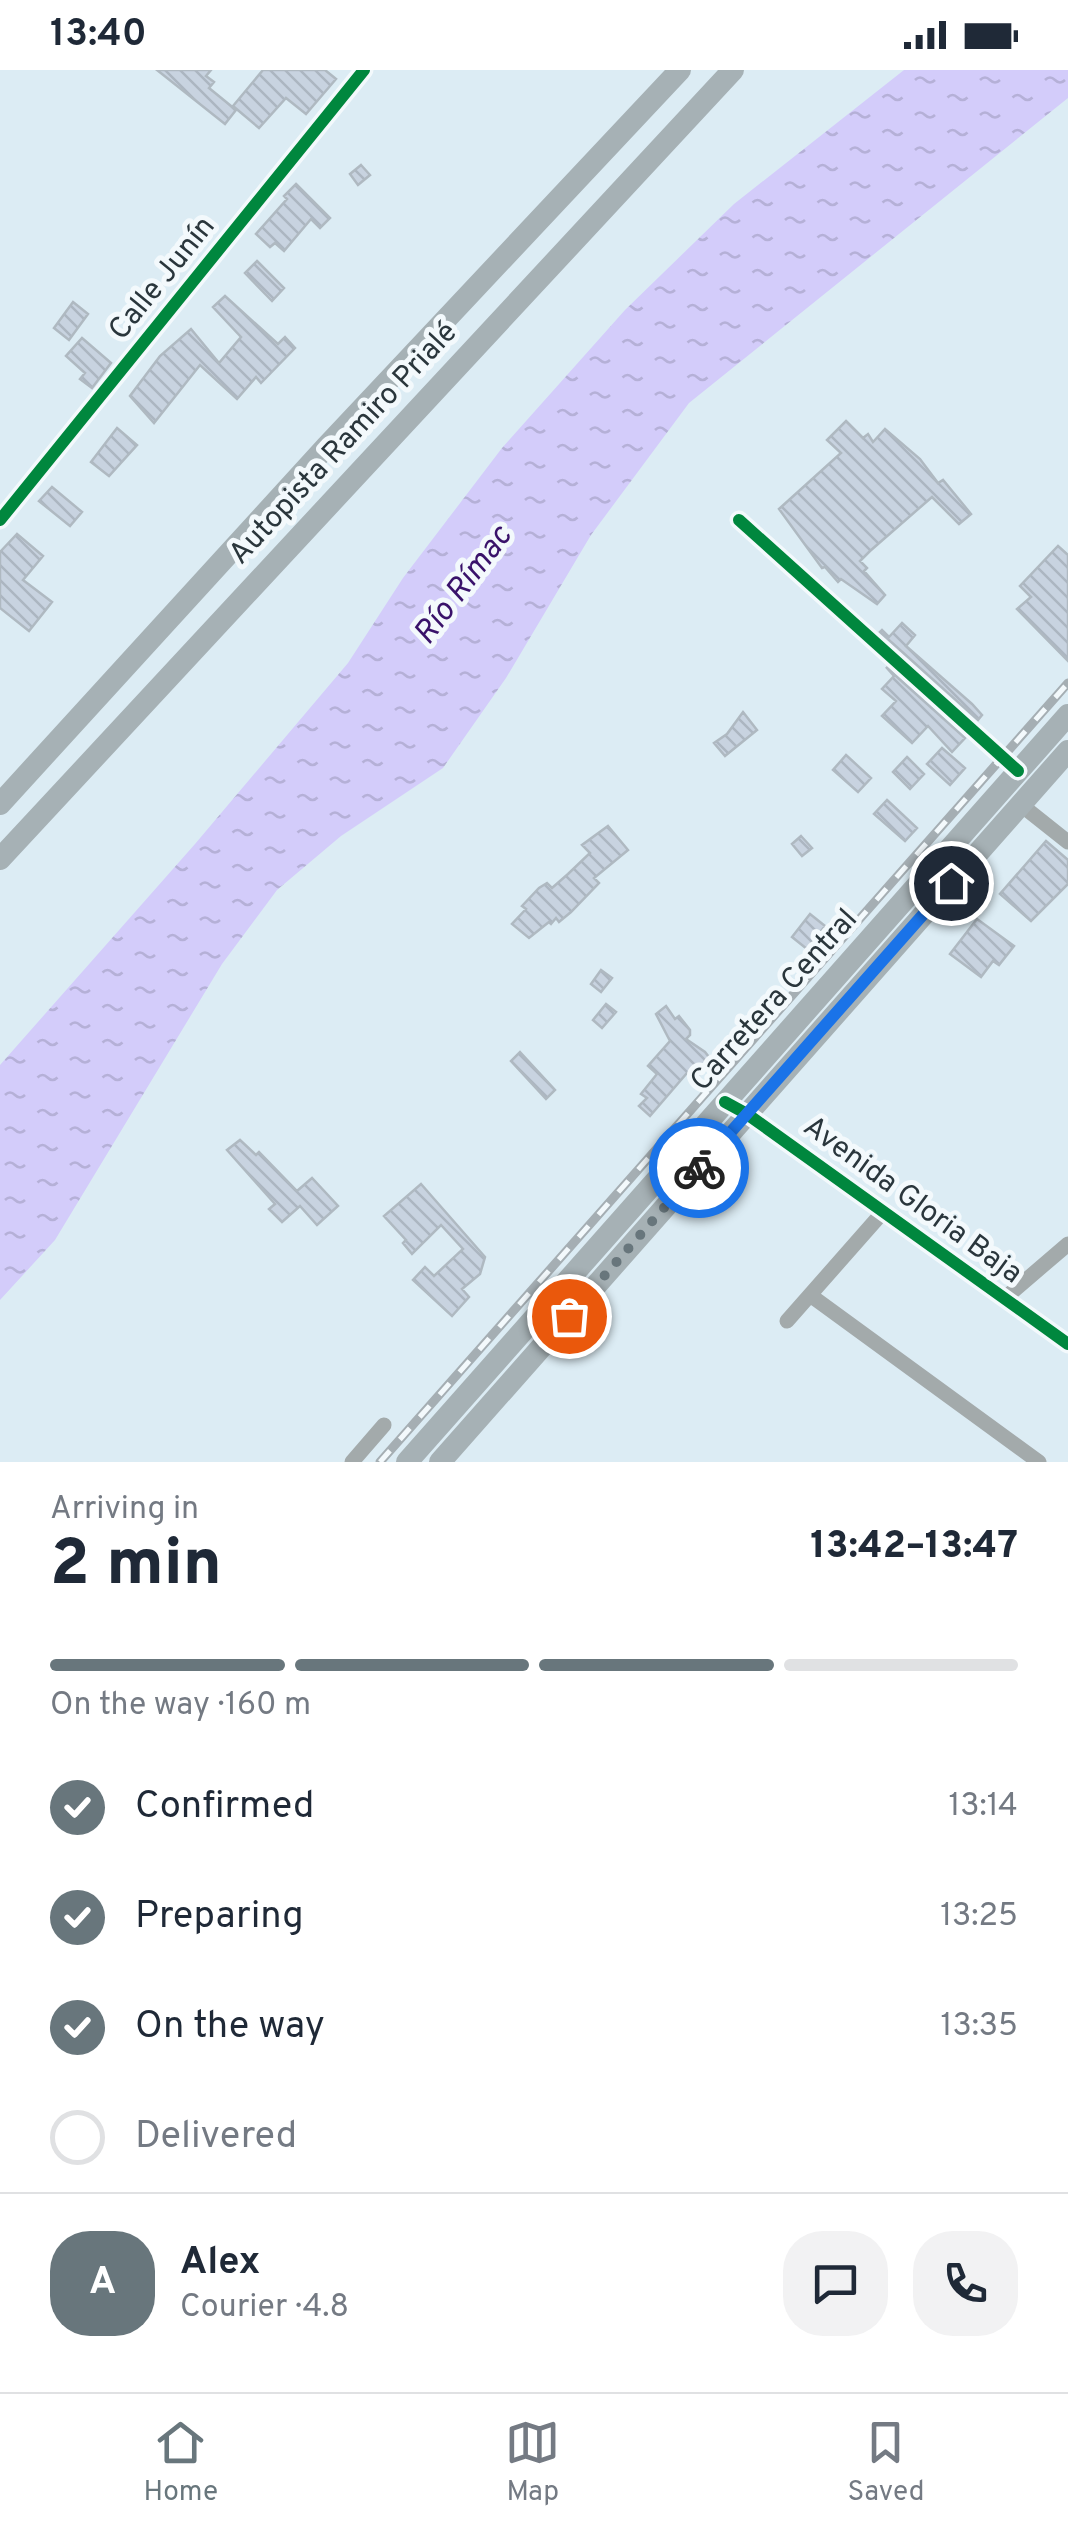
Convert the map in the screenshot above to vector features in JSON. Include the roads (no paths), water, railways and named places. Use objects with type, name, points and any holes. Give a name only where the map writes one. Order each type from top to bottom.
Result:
[{"type":"highway","name":"Autopista Ramiro Prialé","points":[[0,804],[326,446],[680,70]]},
{"type":"highway","name":"Autopista Ramiro Prialé","points":[[0,859],[732,70]]},
{"type":"highway","name":"Carretera Central","points":[[407,1462],[1068,715]]},
{"type":"highway","name":"Carretera Central","points":[[440,1462],[1068,751]]},
{"type":"street","name":"Calle Junín","points":[[0,520],[364,70]]},
{"type":"street","points":[[739,520],[1018,771]]},
{"type":"street","points":[[1020,804],[1068,842]]},
{"type":"street","name":"Avenida Gloria Baja","points":[[725,1102],[1068,1344]]},
{"type":"street","points":[[787,1321],[884,1212]]},
{"type":"street","points":[[1004,1298],[1068,1244]]},
{"type":"street","points":[[810,1295],[1039,1462]]},
{"type":"street","points":[[352,1462],[384,1425]]},
{"type":"water","name":"Río Rímac","points":[[904,70],[1068,70],[1068,98],[689,403],[591,535],[506,678],[443,768],[341,836],[277,890],[222,964],[55,1240],[0,1300],[0,1065],[348,663],[403,578],[502,448],[625,310],[734,204]]},
{"type":"railway","points":[[380,1462],[1068,683]]}]
